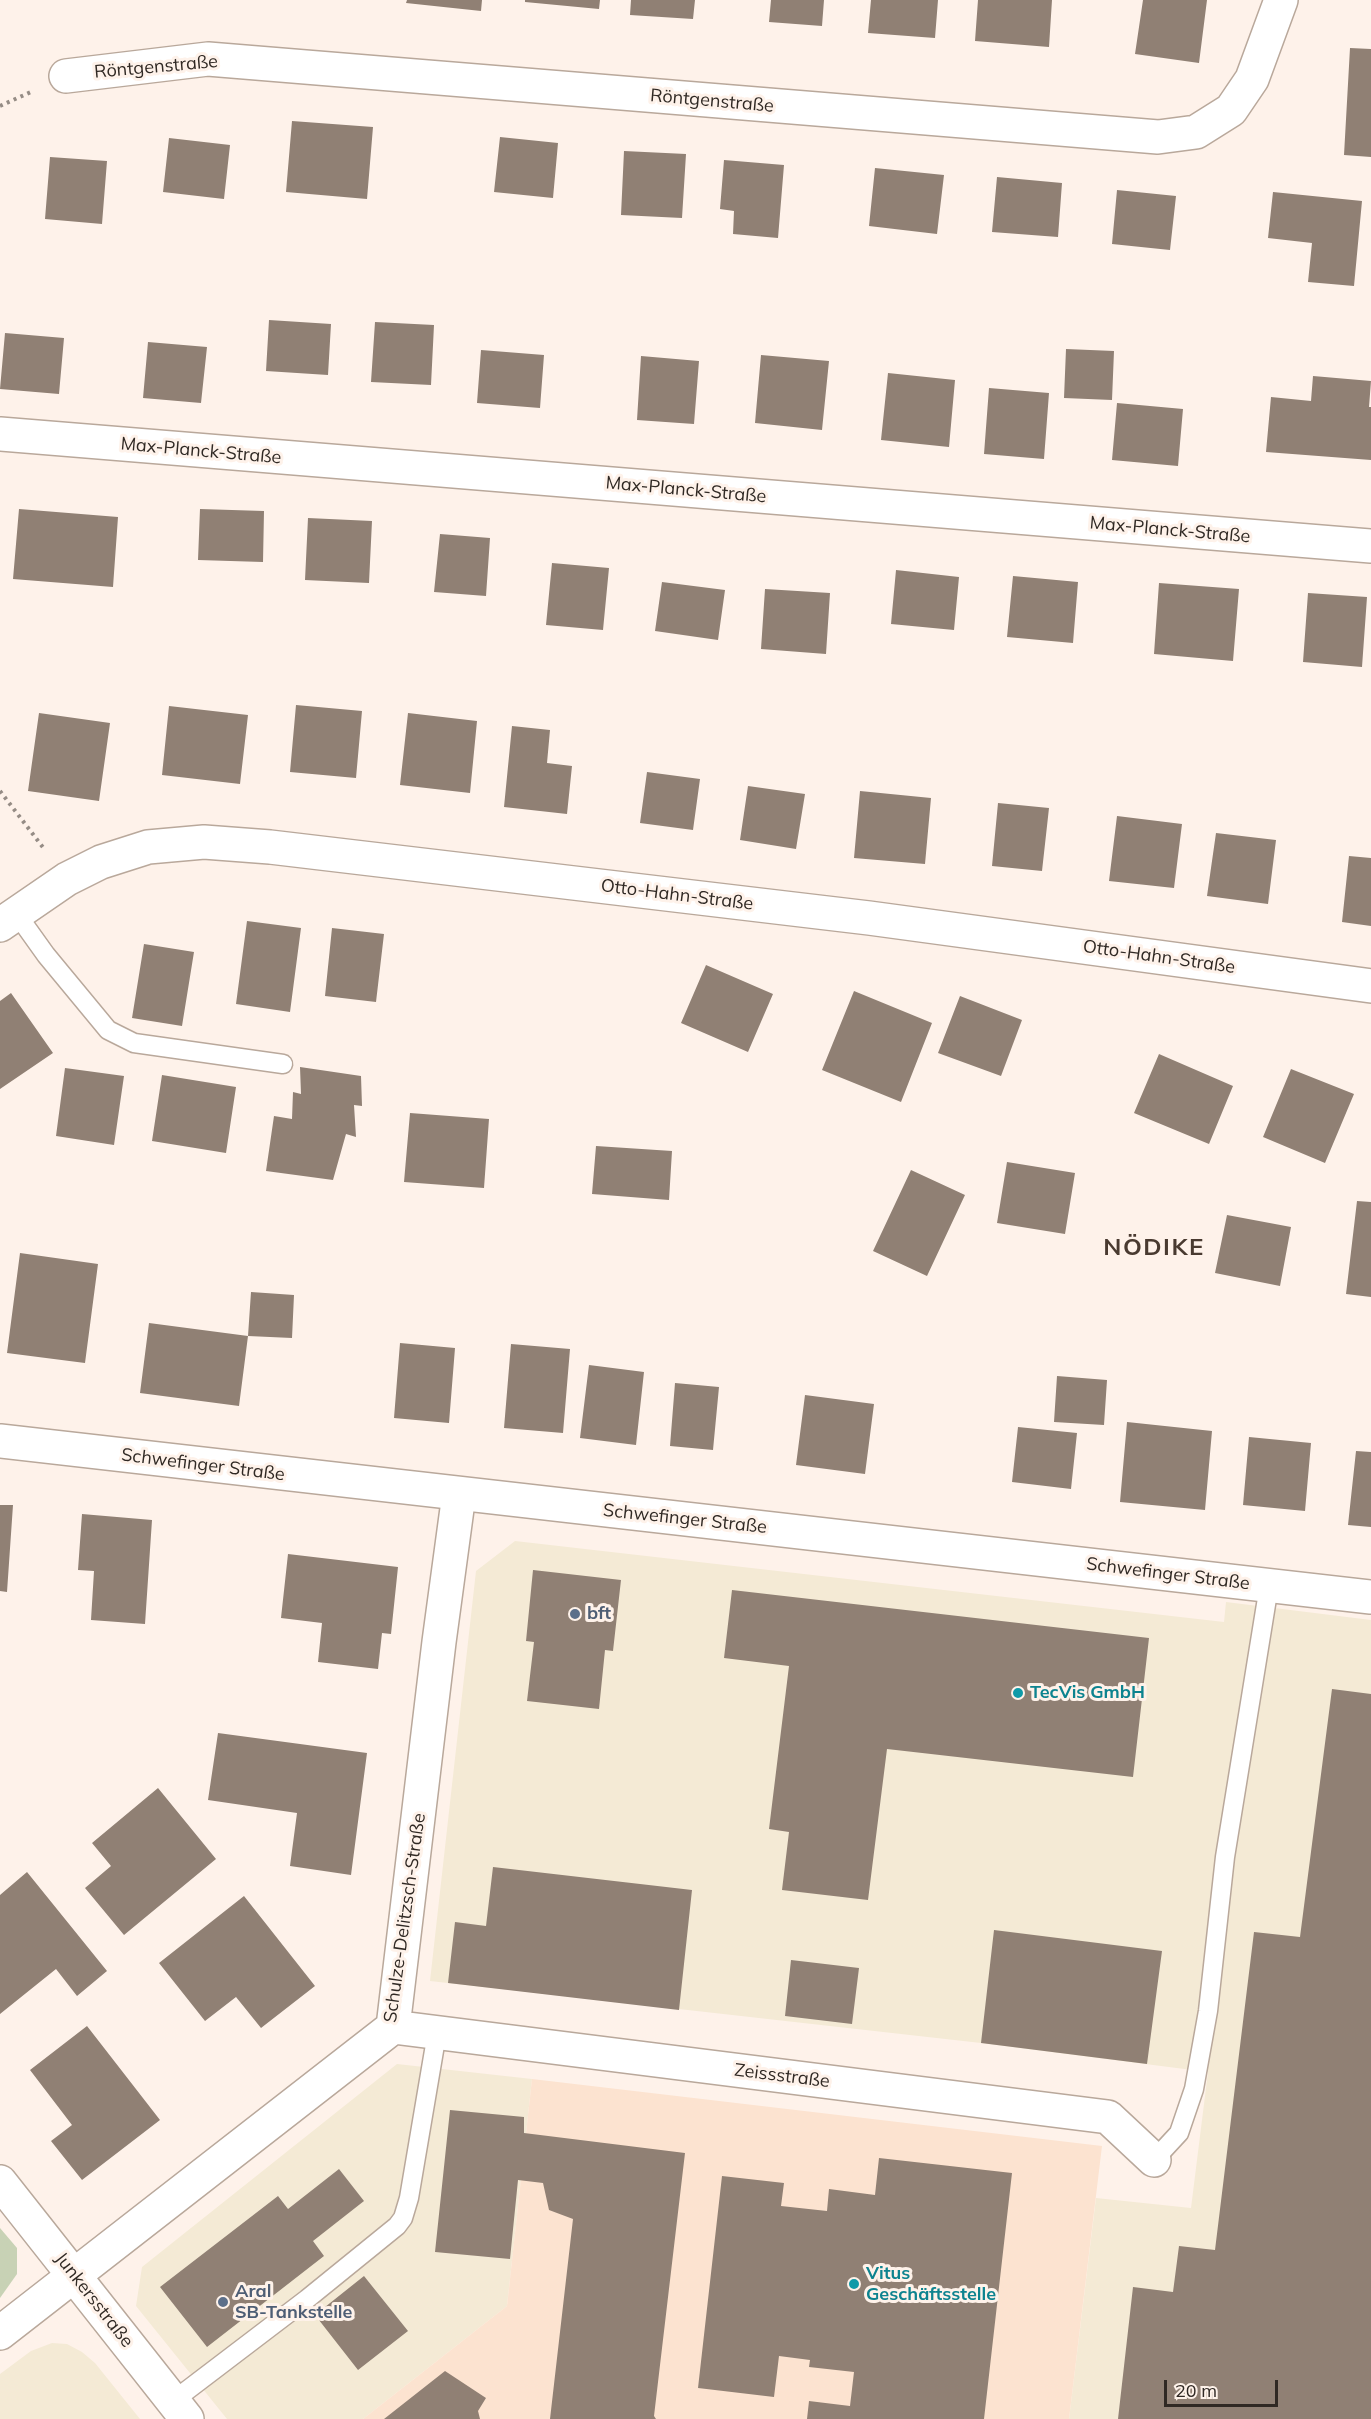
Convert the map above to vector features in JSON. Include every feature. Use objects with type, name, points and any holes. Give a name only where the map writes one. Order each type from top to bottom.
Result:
[{"type":"street","name":"Röntgenstraße","points":[[66,76],[208,59],[1158,137],[1196,132],[1231,110],[1252,79],[1281,0]]},
{"type":"street","name":"Max-Planck-Straße","points":[[0,434],[1371,546]]},
{"type":"street","name":"Otto-Hahn-Straße","points":[[8,919],[67,879],[101,862],[148,847],[204,842],[270,847],[858,917],[1371,986]]},
{"type":"street","name":"Schwefinger Straße","points":[[0,1441],[1371,1598]]},
{"type":"street","name":"Schulze-Delitzsch-Straße","points":[[0,2333],[393,2027],[459,1494]]},
{"type":"street","name":"Zeissstraße","points":[[393,2027],[1108,2117],[1154,2160]]},
{"type":"street","name":"Junkersstraße","points":[[0,2182],[180,2410]]},
{"type":"lane","points":[[8,919],[46,955],[108,1030],[134,1043],[283,1064]]},
{"type":"lane","points":[[1154,2160],[1179,2133],[1194,2089],[1208,2012],[1226,1857],[1269,1586]]},
{"type":"lane","points":[[180,2410],[307,2299],[397,2226],[403,2218],[409,2198],[437,2033]]},
{"type":"path","points":[[0,791],[67,879]]},
{"type":"shaded area","points":[[515,1541],[1224,1622],[1226,1602],[1371,1620],[1371,2419],[1069,2419],[1096,2198],[1191,2208],[1208,2072],[981,2043],[430,1981],[476,1571]]},
{"type":"shaded area","points":[[397,2064],[532,2079],[507,2306],[363,2419],[227,2419],[136,2306],[142,2267]]},
{"type":"shaded area","points":[[532,2079],[1102,2146],[1069,2419],[363,2419],[507,2306]]},
{"type":"shaded area","points":[[52,2343],[67,2344],[82,2352],[95,2363],[140,2419],[0,2419],[0,2374],[31,2351]]},
{"type":"green space","points":[[0,2228],[17,2248],[17,2274],[0,2298]]},
{"type":"building","points":[[407,0],[482,0],[481,11],[406,3]]},
{"type":"building","points":[[525,0],[600,0],[599,9],[525,2]]},
{"type":"building","points":[[631,0],[695,0],[693,19],[630,15]]},
{"type":"building","points":[[771,0],[824,0],[822,26],[769,22]]},
{"type":"building","points":[[871,0],[938,0],[935,38],[868,33]]},
{"type":"building","points":[[978,0],[1052,0],[1049,47],[975,41]]},
{"type":"building","points":[[1143,0],[1207,0],[1199,63],[1135,54]]},
{"type":"building","points":[[1350,48],[1371,49],[1371,157],[1344,155]]},
{"type":"building","points":[[292,121],[373,127],[367,199],[286,192]]},
{"type":"building","points":[[500,137],[558,143],[553,198],[494,192]]},
{"type":"building","points":[[169,138],[230,145],[224,199],[163,192]]},
{"type":"building","points":[[624,151],[686,154],[682,218],[621,215]]},
{"type":"building","points":[[50,157],[107,161],[102,224],[45,219]]},
{"type":"building","points":[[724,160],[784,165],[778,238],[733,234],[734,211],[720,209]]},
{"type":"building","points":[[875,168],[944,175],[937,234],[869,226]]},
{"type":"building","points":[[997,177],[1062,183],[1058,237],[992,232]]},
{"type":"building","points":[[1117,190],[1176,196],[1170,250],[1112,244]]},
{"type":"building","points":[[1273,192],[1362,201],[1354,286],[1308,282],[1312,243],[1268,238]]},
{"type":"building","points":[[269,320],[331,324],[328,375],[266,371]]},
{"type":"building","points":[[375,322],[434,325],[431,385],[371,382]]},
{"type":"building","points":[[5,333],[64,338],[59,394],[0,389]]},
{"type":"building","points":[[148,342],[207,347],[201,403],[143,398]]},
{"type":"building","points":[[1066,349],[1114,351],[1112,400],[1064,398]]},
{"type":"building","points":[[481,350],[544,355],[540,408],[477,403]]},
{"type":"building","points":[[761,355],[829,361],[822,430],[755,423]]},
{"type":"building","points":[[641,356],[699,361],[694,424],[637,420]]},
{"type":"building","points":[[888,373],[955,380],[949,447],[881,440]]},
{"type":"building","points":[[1313,376],[1371,381],[1369,407],[1371,407],[1371,460],[1266,452],[1271,397],[1311,401]]},
{"type":"building","points":[[989,388],[1049,393],[1044,459],[984,454]]},
{"type":"building","points":[[1117,403],[1183,409],[1178,466],[1112,460]]},
{"type":"building","points":[[19,509],[118,517],[113,587],[13,579]]},
{"type":"building","points":[[200,509],[264,511],[263,562],[198,560]]},
{"type":"building","points":[[308,518],[372,521],[369,583],[305,580]]},
{"type":"building","points":[[440,534],[490,538],[486,596],[434,592]]},
{"type":"building","points":[[552,563],[609,568],[603,630],[546,625]]},
{"type":"building","points":[[896,570],[959,577],[954,630],[891,624]]},
{"type":"building","points":[[1013,576],[1078,582],[1073,643],[1007,637]]},
{"type":"building","points":[[662,582],[725,590],[718,640],[655,631]]},
{"type":"building","points":[[1159,583],[1239,589],[1233,661],[1154,654]]},
{"type":"building","points":[[765,589],[830,593],[826,654],[761,649]]},
{"type":"building","points":[[1308,593],[1367,597],[1362,667],[1303,662]]},
{"type":"building","points":[[296,705],[362,711],[356,778],[290,772]]},
{"type":"building","points":[[169,706],[248,715],[240,784],[162,775]]},
{"type":"building","points":[[39,713],[110,723],[99,801],[28,791]]},
{"type":"building","points":[[408,713],[477,721],[470,793],[400,785]]},
{"type":"building","points":[[512,726],[550,730],[547,763],[572,766],[567,814],[504,807]]},
{"type":"building","points":[[647,772],[700,779],[693,830],[640,823]]},
{"type":"building","points":[[748,786],[805,794],[796,849],[740,840]]},
{"type":"building","points":[[860,791],[931,798],[925,864],[854,858]]},
{"type":"building","points":[[998,803],[1049,808],[1042,871],[992,866]]},
{"type":"building","points":[[1117,816],[1182,824],[1174,888],[1109,881]]},
{"type":"building","points":[[1216,833],[1276,840],[1268,904],[1207,896]]},
{"type":"building","points":[[1349,856],[1371,858],[1371,926],[1342,922]]},
{"type":"building","points":[[247,921],[301,928],[290,1012],[236,1004]]},
{"type":"building","points":[[332,928],[384,934],[376,1002],[325,996]]},
{"type":"building","points":[[144,944],[194,952],[182,1026],[132,1018]]},
{"type":"building","points":[[706,965],[773,994],[748,1052],[681,1023]]},
{"type":"building","points":[[854,991],[932,1023],[901,1102],[822,1070]]},
{"type":"building","points":[[11,993],[53,1053],[0,1089],[0,1001]]},
{"type":"building","points":[[960,996],[1022,1020],[1001,1076],[938,1053]]},
{"type":"building","points":[[1159,1054],[1233,1086],[1209,1144],[1134,1113]]},
{"type":"building","points":[[300,1067],[361,1076],[362,1106],[354,1105],[356,1137],[346,1134],[333,1180],[266,1171],[274,1116],[292,1119],[293,1092],[301,1094]]},
{"type":"building","points":[[65,1068],[124,1076],[114,1145],[56,1136]]},
{"type":"building","points":[[1291,1069],[1354,1094],[1325,1163],[1263,1137]]},
{"type":"building","points":[[162,1075],[236,1087],[226,1153],[152,1141]]},
{"type":"building","points":[[410,1113],[489,1119],[484,1188],[404,1182]]},
{"type":"building","points":[[596,1146],[672,1151],[669,1200],[592,1194]]},
{"type":"building","points":[[1007,1162],[1075,1173],[1065,1234],[997,1223]]},
{"type":"building","points":[[911,1170],[965,1195],[927,1276],[873,1251]]},
{"type":"building","points":[[1357,1201],[1371,1202],[1371,1297],[1346,1294]]},
{"type":"building","points":[[1227,1215],[1291,1227],[1280,1286],[1215,1273]]},
{"type":"building","points":[[20,1253],[98,1264],[85,1363],[7,1353]]},
{"type":"building","points":[[251,1292],[294,1295],[292,1338],[248,1336]]},
{"type":"building","points":[[149,1323],[248,1336],[239,1406],[140,1393]]},
{"type":"building","points":[[400,1343],[455,1348],[449,1423],[394,1418]]},
{"type":"building","points":[[511,1344],[570,1349],[563,1433],[504,1428]]},
{"type":"building","points":[[589,1365],[644,1372],[636,1445],[580,1438]]},
{"type":"building","points":[[1057,1376],[1107,1380],[1104,1425],[1054,1422]]},
{"type":"building","points":[[675,1383],[719,1387],[713,1450],[670,1446]]},
{"type":"building","points":[[805,1395],[874,1404],[865,1474],[796,1465]]},
{"type":"building","points":[[1127,1422],[1212,1431],[1205,1510],[1120,1502]]},
{"type":"building","points":[[1018,1427],[1077,1433],[1071,1489],[1012,1482]]},
{"type":"building","points":[[1249,1437],[1311,1443],[1305,1511],[1243,1505]]},
{"type":"building","points":[[1356,1451],[1371,1452],[1371,1527],[1348,1525]]},
{"type":"building","points":[[0,1505],[13,1505],[7,1592],[0,1591]]},
{"type":"building","points":[[82,1514],[152,1520],[145,1624],[91,1620],[94,1571],[78,1570]]},
{"type":"building","points":[[288,1554],[398,1567],[391,1634],[382,1633],[378,1669],[318,1662],[322,1623],[281,1618]]},
{"type":"building","points":[[533,1570],[621,1580],[613,1651],[605,1650],[599,1709],[527,1701],[534,1642],[526,1641]]},
{"type":"building","points":[[732,1590],[1149,1638],[1133,1777],[887,1749],[868,1900],[782,1890],[789,1832],[769,1829],[789,1666],[724,1658]]},
{"type":"building","points":[[1332,1689],[1371,1694],[1371,2419],[1118,2419],[1133,2287],[1173,2292],[1179,2246],[1215,2250],[1254,1932],[1300,1937]]},
{"type":"building","points":[[218,1733],[367,1753],[351,1875],[290,1866],[297,1813],[208,1800]]},
{"type":"building","points":[[158,1788],[216,1859],[124,1935],[85,1888],[111,1866],[92,1843]]},
{"type":"building","points":[[493,1867],[692,1890],[679,2010],[448,1983],[455,1922],[486,1926]]},
{"type":"building","points":[[27,1872],[107,1971],[77,1996],[56,1969],[0,2014],[0,1895]]},
{"type":"building","points":[[244,1896],[315,1986],[261,2028],[236,1997],[205,2021],[159,1963]]},
{"type":"building","points":[[994,1930],[1162,1951],[1147,2064],[981,2043]]},
{"type":"building","points":[[791,1960],[859,1968],[852,2024],[785,2016]]},
{"type":"building","points":[[87,2026],[160,2120],[82,2180],[51,2141],[72,2125],[30,2070]]},
{"type":"building","points":[[450,2110],[524,2117],[524,2133],[685,2153],[654,2416],[656,2419],[550,2419],[573,2219],[549,2210],[543,2183],[518,2180],[510,2259],[435,2252]]},
{"type":"building","name":"Vitus Geschäftsstelle","points":[[879,2158],[1012,2173],[984,2419],[807,2419],[809,2401],[850,2406],[854,2372],[809,2367],[810,2360],[779,2356],[774,2397],[698,2388],[722,2176],[784,2183],[781,2206],[827,2211],[829,2189],[875,2195]]},
{"type":"building","points":[[339,2169],[364,2201],[313,2241],[324,2256],[207,2347],[160,2287],[278,2196],[288,2209]]},
{"type":"building","points":[[364,2276],[408,2331],[358,2370],[315,2315]]},
{"type":"building","points":[[445,2371],[486,2398],[478,2411],[480,2419],[384,2419]]},
{"type":"place","name":"bft","points":[[575,1614]]},
{"type":"place","name":"TecVis GmbH","points":[[1018,1693]]},
{"type":"place","name":"Vitus Geschäftsstelle","points":[[854,2284]]},
{"type":"place","name":"Aral SB-Tankstelle","points":[[223,2302]]},
{"type":"district","name":"NÖDIKE","points":[[1154,1248]]}]
